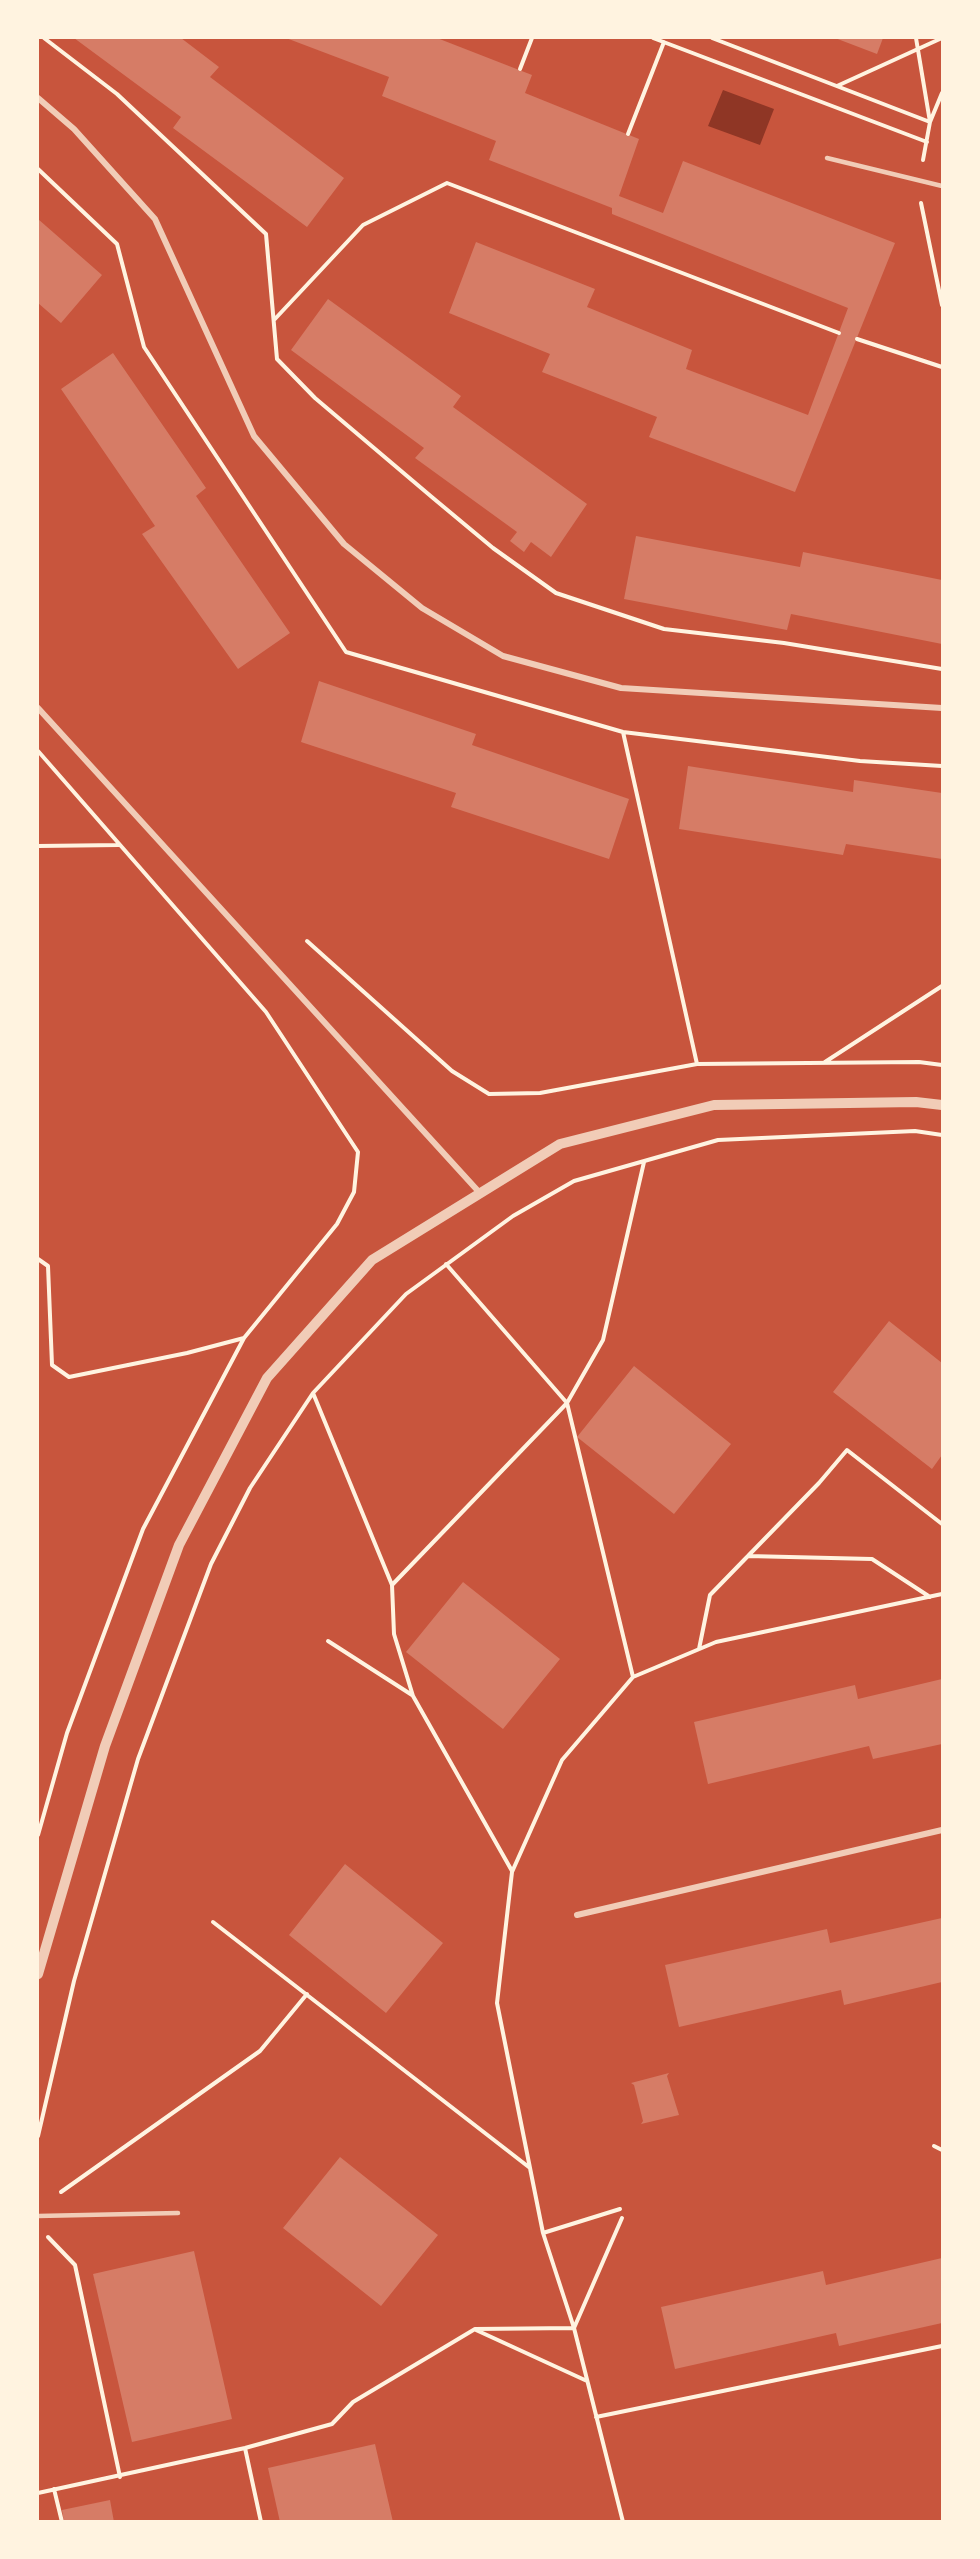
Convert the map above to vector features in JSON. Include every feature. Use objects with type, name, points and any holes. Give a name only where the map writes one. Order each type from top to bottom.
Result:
[{"type":"street","points":[[38,98],[74,129],[155,219],[254,436],[344,544],[422,608],[502,656],[621,688],[942,708]]},
{"type":"street","points":[[38,708],[479,1192]]},
{"type":"street","points":[[38,1974],[105,1746],[179,1545],[267,1378],[372,1260],[560,1144],[714,1105],[916,1102],[942,1105]]},
{"type":"street","points":[[577,1915],[942,1830]]},
{"type":"lane","points":[[827,158],[942,186]]},
{"type":"lane","points":[[38,2216],[178,2213]]},
{"type":"path","points":[[44,38],[117,94],[266,234],[277,359],[315,398],[493,548],[556,593],[664,628],[784,643],[942,669]]},
{"type":"path","points":[[520,69],[532,38]]},
{"type":"path","points":[[652,38],[927,142]]},
{"type":"path","points":[[712,38],[930,122],[916,38]]},
{"type":"path","points":[[837,86],[942,38]]},
{"type":"path","points":[[628,134],[664,42]]},
{"type":"path","points":[[38,170],[117,244],[144,347],[346,652],[623,732],[860,761],[942,766]]},
{"type":"path","points":[[274,320],[363,225],[447,183],[839,333]]},
{"type":"path","points":[[857,339],[942,367]]},
{"type":"path","points":[[623,732],[698,1064]]},
{"type":"path","points":[[38,751],[266,1012],[358,1152]]},
{"type":"path","points":[[38,846],[120,845]]},
{"type":"path","points":[[307,941],[452,1071],[489,1094],[540,1093],[698,1064],[942,1065]]},
{"type":"path","points":[[825,1063],[942,986]]},
{"type":"path","points":[[38,2136],[74,1981],[138,1759],[211,1564],[250,1488],[313,1393],[406,1294],[513,1216],[574,1181],[718,1140],[915,1131],[942,1135]]},
{"type":"path","points":[[392,1585],[567,1403],[603,1340],[645,1161]]},
{"type":"path","points":[[38,1259],[48,1266],[52,1365],[69,1377],[187,1353],[244,1338]]},
{"type":"path","points":[[446,1264],[567,1403],[633,1677]]},
{"type":"path","points":[[313,1393],[392,1585],[394,1634],[413,1696],[512,1872]]},
{"type":"path","points":[[699,1649],[710,1594],[819,1483],[847,1450],[942,1524]]},
{"type":"path","points":[[747,1556],[872,1559],[930,1597]]},
{"type":"path","points":[[622,2522],[574,2328],[543,2233],[496,2003],[512,1872],[562,1760],[633,1677],[716,1642],[942,1594]]},
{"type":"path","points":[[328,1641],[413,1696]]},
{"type":"path","points":[[213,1922],[530,2168]]},
{"type":"path","points":[[57,2195],[260,2052],[307,1994]]},
{"type":"path","points":[[934,2146],[942,2150]]},
{"type":"path","points":[[543,2233],[620,2210]]},
{"type":"path","points":[[574,2328],[622,2218]]},
{"type":"path","points":[[45,2234],[75,2265],[120,2476]]},
{"type":"path","points":[[38,2493],[244,2448],[332,2424],[353,2402],[475,2330],[574,2328]]},
{"type":"path","points":[[475,2330],[587,2381]]},
{"type":"path","points":[[596,2417],[942,2346]]},
{"type":"path","points":[[244,2448],[261,2522]]},
{"type":"path","points":[[54,2489],[62,2522]]},
{"type":"shaded area","points":[[723,90],[774,109],[760,145],[708,126]]},
{"type":"building","points":[[74,38],[181,38],[219,67],[210,77],[344,178],[307,227],[173,128],[181,117]]},
{"type":"building","points":[[286,38],[437,38],[532,75],[525,93],[639,139],[619,196],[663,213],[683,161],[895,243],[795,492],[649,437],[657,417],[542,372],[550,354],[449,313],[476,242],[595,289],[587,307],[692,350],[686,369],[808,415],[848,308],[612,214],[612,208],[489,160],[496,141],[382,96],[389,77]]},
{"type":"building","points":[[835,38],[883,38],[877,54]]},
{"type":"building","points":[[38,219],[102,275],[61,323],[38,303]]},
{"type":"building","points":[[328,299],[461,396],[453,407],[587,504],[551,557],[531,542],[524,552],[510,541],[517,532],[415,458],[424,448],[291,350]]},
{"type":"building","points":[[113,353],[206,488],[196,496],[290,633],[238,669],[142,534],[155,526],[61,389]]},
{"type":"building","points":[[636,536],[800,567],[803,552],[942,580],[942,644],[791,614],[787,630],[624,599]]},
{"type":"building","points":[[319,681],[476,734],[472,745],[629,799],[609,859],[451,807],[456,793],[301,742]]},
{"type":"building","points":[[688,766],[853,792],[854,780],[942,793],[942,859],[846,844],[843,855],[679,829]]},
{"type":"building","points":[[889,1321],[942,1363],[942,1455],[932,1469],[833,1392]]},
{"type":"building","points":[[634,1366],[731,1444],[674,1514],[577,1437]]},
{"type":"building","points":[[463,1582],[560,1659],[503,1729],[406,1652]]},
{"type":"building","points":[[942,1679],[942,1744],[873,1759],[869,1746],[708,1784],[694,1722],[855,1685],[858,1699]]},
{"type":"building","points":[[345,1864],[443,1943],[386,2013],[289,1935]]},
{"type":"building","points":[[942,1918],[942,1982],[844,2005],[841,1990],[679,2027],[665,1965],[827,1929],[830,1943]]},
{"type":"building","points":[[669,2073],[667,2076],[679,2115],[641,2124],[643,2121],[634,2085],[631,2083]]},
{"type":"building","points":[[340,2157],[438,2235],[381,2306],[283,2228]]},
{"type":"building","points":[[194,2251],[232,2419],[132,2442],[93,2274]]},
{"type":"building","points":[[942,2258],[942,2323],[839,2346],[836,2333],[675,2369],[661,2307],[823,2271],[826,2285]]},
{"type":"building","points":[[375,2444],[393,2522],[280,2522],[268,2468]]},
{"type":"building","points":[[110,2500],[114,2522],[64,2522],[62,2510]]}]
